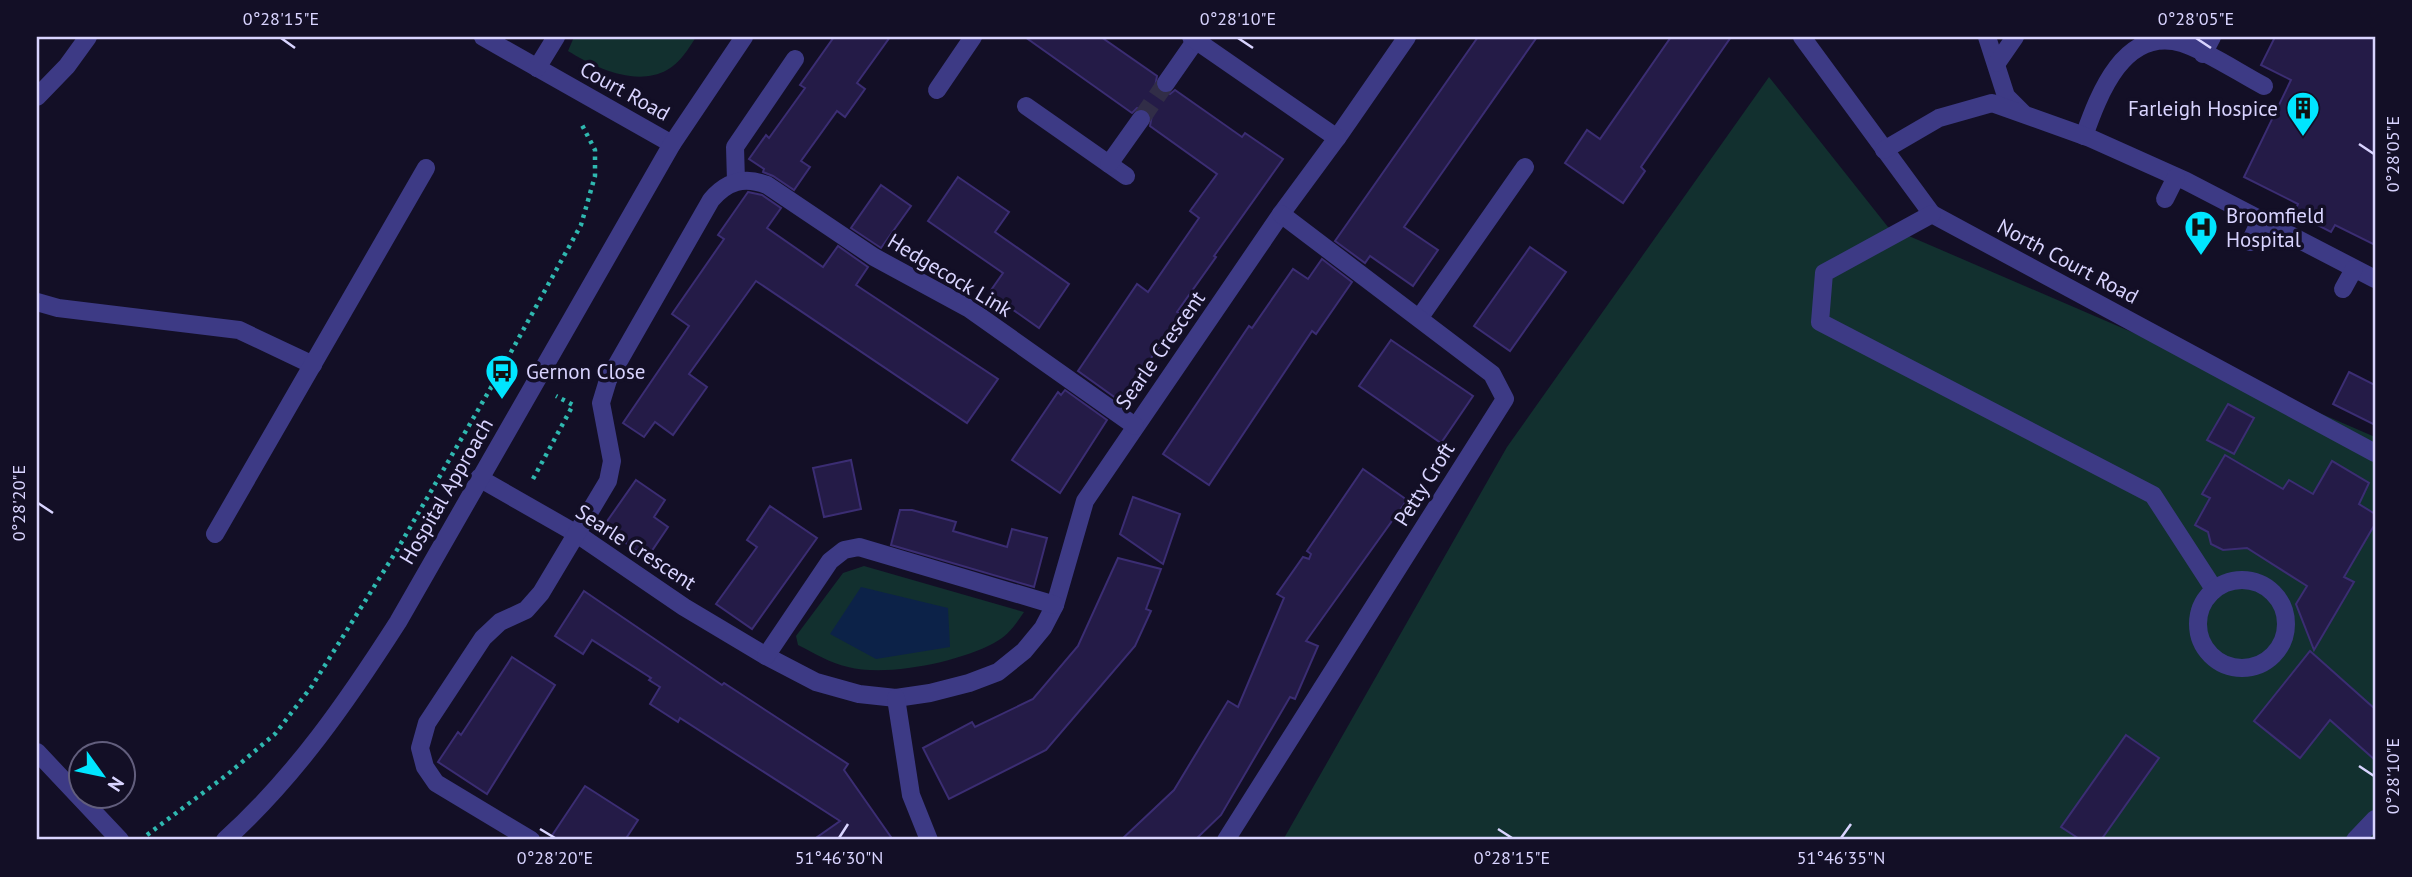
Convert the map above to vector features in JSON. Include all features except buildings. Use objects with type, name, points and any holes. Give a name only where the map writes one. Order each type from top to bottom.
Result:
[{"type":"street","points":[[37,97],[67,66],[88,37]]},
{"type":"street","name":"Court Road","points":[[482,37],[672,144]]},
{"type":"street","points":[[537,68],[556,37]]},
{"type":"street","name":"Hospital Approach","points":[[225,840],[250,818],[303,758],[356,688],[398,622],[672,144],[744,37]]},
{"type":"street","points":[[937,90],[973,37]]},
{"type":"street","name":"Searle Crescent","points":[[480,478],[577,534],[684,607],[816,682],[859,695],[896,698],[970,683],[998,671],[1024,651],[1043,628],[1055,605],[1085,501],[1281,215],[1408,37]]},
{"type":"street","name":"North Court Road","points":[[1802,37],[1932,214],[2375,453]]},
{"type":"street","points":[[1987,37],[2006,96],[2025,115]]},
{"type":"street","points":[[1997,63],[2015,37]]},
{"type":"street","points":[[2203,54],[2212,37]]},
{"type":"street","points":[[1166,83],[1193,38],[1337,138]]},
{"type":"street","points":[[2084,136],[2098,98],[2112,75],[2119,64],[2139,46],[2166,41],[2183,44],[2264,86]]},
{"type":"street","points":[[531,840],[436,783],[425,767],[421,748],[427,723],[483,638],[500,622],[526,610],[541,593],[608,481],[612,461],[601,403],[608,380],[711,200],[721,188],[736,181],[736,147],[795,59]]},
{"type":"street","points":[[1884,150],[1939,118],[1992,103],[2084,136],[2176,177],[2375,279]]},
{"type":"street","points":[[1026,106],[1126,176]]},
{"type":"street","points":[[1110,164],[1141,119]]},
{"type":"street","points":[[1420,317],[1525,167]]},
{"type":"street","points":[[215,534],[426,168]]},
{"type":"street","points":[[2165,199],[2176,177]]},
{"type":"street","name":"Hedgecock Link","points":[[736,181],[753,179],[767,185],[874,257],[968,308],[1135,426]]},
{"type":"street","points":[[1932,214],[1824,273],[1820,322],[2153,495],[2214,589]]},
{"type":"street","name":"Petty Croft","points":[[1226,840],[1505,399],[1492,374],[1420,317],[1281,215]]},
{"type":"street","points":[[2250,242],[2261,219]]},
{"type":"street","points":[[2343,289],[2354,269]]},
{"type":"street","points":[[37,302],[58,308],[239,330],[313,365]]},
{"type":"street","points":[[766,656],[830,561],[844,550],[859,547],[1055,605]]},
{"type":"street","points":[[2241,579],[2255,581],[2278,597],[2284,609],[2285,638],[2278,650],[2267,660],[2253,667],[2238,668],[2211,656],[2200,637],[2199,614],[2214,589],[2241,579]]},
{"type":"street","points":[[896,698],[911,796],[929,840]]},
{"type":"street","points":[[37,752],[120,840]]},
{"type":"street","points":[[2355,840],[2375,819]]},
{"type":"path","points":[[141,840],[228,774],[275,734],[312,686],[397,550],[581,225],[595,176],[595,150],[582,125],[571,118]]},
{"type":"green space","points":[[574,37],[696,37],[672,67],[655,75],[642,77],[603,69],[568,51]]},
{"type":"green space","points":[[1769,77],[1888,227],[2375,437],[2375,840],[1283,840],[1507,447]]},
{"type":"green space","points":[[864,566],[1024,612],[1008,633],[994,643],[943,662],[902,669],[864,670],[848,667],[798,645],[796,636],[843,573]]},
{"type":"water","points":[[861,587],[948,608],[950,647],[876,659],[830,634]]},
{"type":"tunnel","points":[[1141,119],[1166,83]]},
{"type":"place","name":"Farleigh Hospice","points":[[2303,138]]},
{"type":"place","name":"Broomfield Hospital","points":[[2201,257]]},
{"type":"place","name":"Gernon Close","points":[[502,401]]}]
